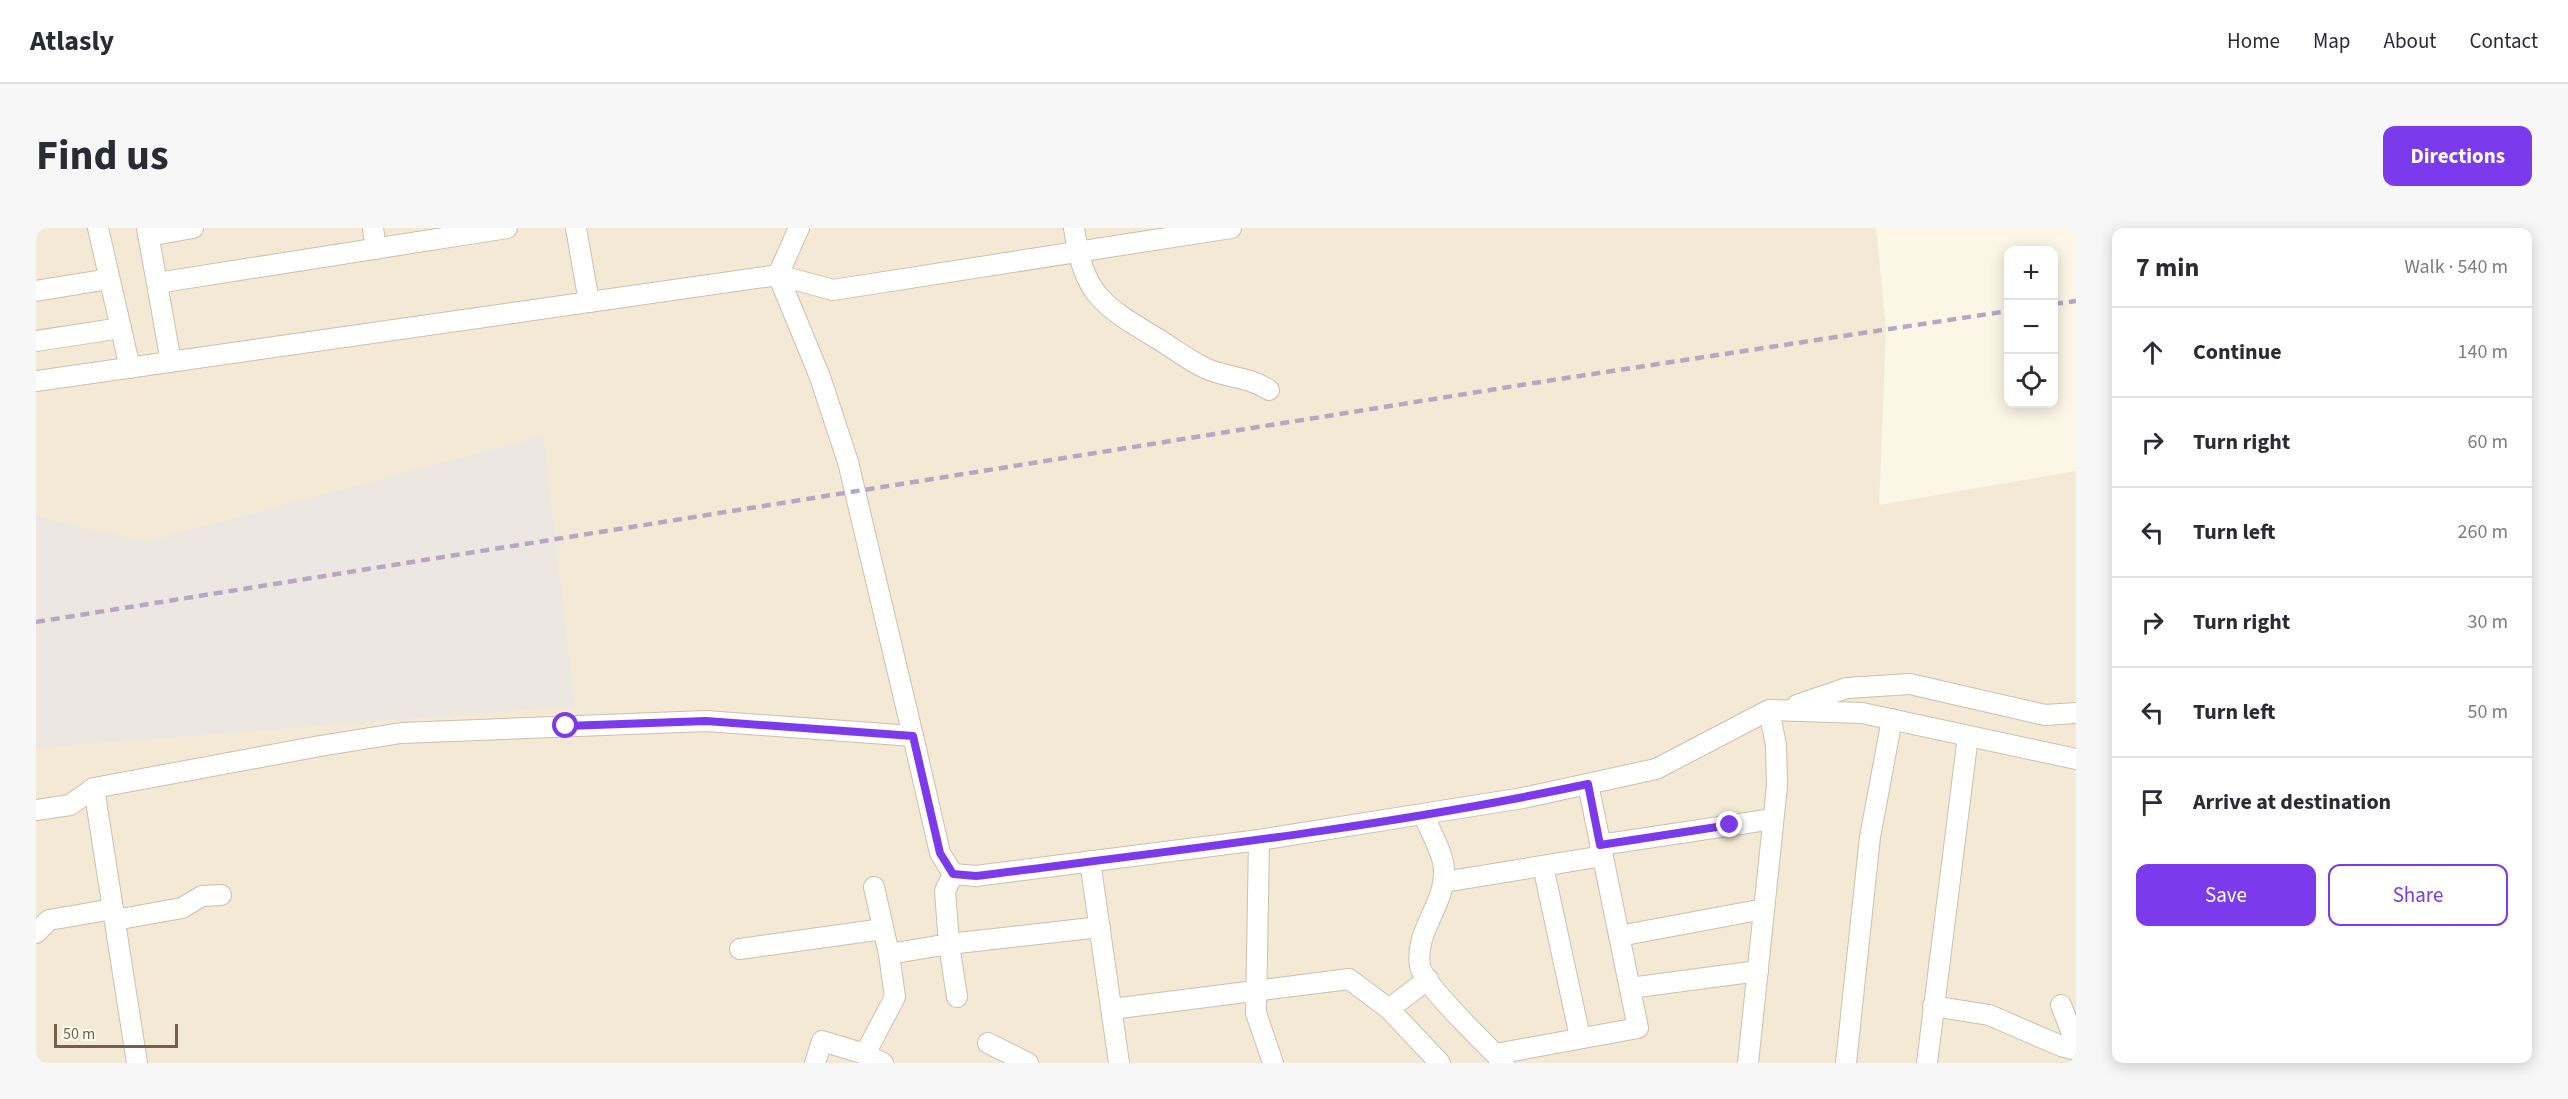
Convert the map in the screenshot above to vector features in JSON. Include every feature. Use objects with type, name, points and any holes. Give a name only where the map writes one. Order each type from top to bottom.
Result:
[{"type":"street","points":[[98,228],[130,368]]},
{"type":"street","points":[[171,362],[147,232],[193,228]]},
{"type":"street","points":[[373,228],[376,249]]},
{"type":"street","points":[[157,283],[507,228]]},
{"type":"street","points":[[576,228],[589,302]]},
{"type":"street","points":[[799,228],[778,275],[820,377],[848,462],[940,853],[953,874]]},
{"type":"street","points":[[1074,228],[1077,252],[1090,285],[1108,308],[1205,368],[1255,380],[1269,390]]},
{"type":"street","points":[[36,381],[778,275],[833,290],[1077,252],[1147,234],[1231,228]]},
{"type":"street","points":[[37,286],[109,279]]},
{"type":"street","points":[[36,341],[121,328]]},
{"type":"street","points":[[953,874],[976,876],[1258,840],[1523,798],[1656,769],[1778,710],[1848,688],[1910,684],[2045,715],[2076,713]]},
{"type":"street","points":[[1778,710],[1862,713],[2076,759]]},
{"type":"street","points":[[1748,1063],[1777,786],[1778,710]]},
{"type":"street","points":[[1846,1063],[1870,837],[1892,719]]},
{"type":"street","points":[[36,810],[70,805],[94,788],[401,733],[706,721],[913,736]]},
{"type":"street","points":[[1927,1063],[1968,736]]},
{"type":"street","points":[[1423,814],[1444,867],[1444,882],[1420,941],[1420,968],[1500,1059],[1580,1037],[1638,1028],[1588,784]]},
{"type":"street","points":[[94,788],[137,1063]]},
{"type":"street","points":[[1444,882],[1543,866],[1601,850],[1773,819]]},
{"type":"street","points":[[1258,840],[1256,1013],[1274,1059]]},
{"type":"street","points":[[1090,861],[1119,1063]]},
{"type":"street","points":[[1543,866],[1580,1037]]},
{"type":"street","points":[[953,874],[945,891],[949,944],[957,997]]},
{"type":"street","points":[[865,1054],[895,997],[889,954],[874,887]]},
{"type":"street","points":[[36,933],[49,920],[182,908],[202,896],[221,895]]},
{"type":"street","points":[[1619,936],[1764,909]]},
{"type":"street","points":[[889,954],[949,944],[1100,927]]},
{"type":"street","points":[[740,949],[883,928]]},
{"type":"street","points":[[1630,988],[1758,971]]},
{"type":"street","points":[[1112,1010],[1349,979],[1389,1009],[1440,1063]]},
{"type":"street","points":[[1389,1009],[1428,979]]},
{"type":"street","points":[[2061,1005],[2076,1044]]},
{"type":"street","points":[[1933,1006],[1989,1015],[2061,1047],[2076,1050]]},
{"type":"street","points":[[815,1063],[822,1041],[865,1054],[883,1063]]},
{"type":"street","points":[[988,1044],[1028,1063]]},
{"type":"shaded area","points":[[36,228],[1876,228],[1886,329],[1879,505],[2076,471],[2076,1063],[36,1063]]},
{"type":"shaded area","points":[[543,436],[575,706],[36,748],[36,516],[145,542]]},
{"type":"railway","points":[[2058,303],[2076,301]]},
{"type":"railway","points":[[36,622],[1553,380],[2004,312]]},
{"type":"route","points":[[566,726],[706,721],[913,736],[940,853],[953,874],[976,876],[1258,840],[1523,798],[1588,784],[1600,845],[1730,825]]}]
